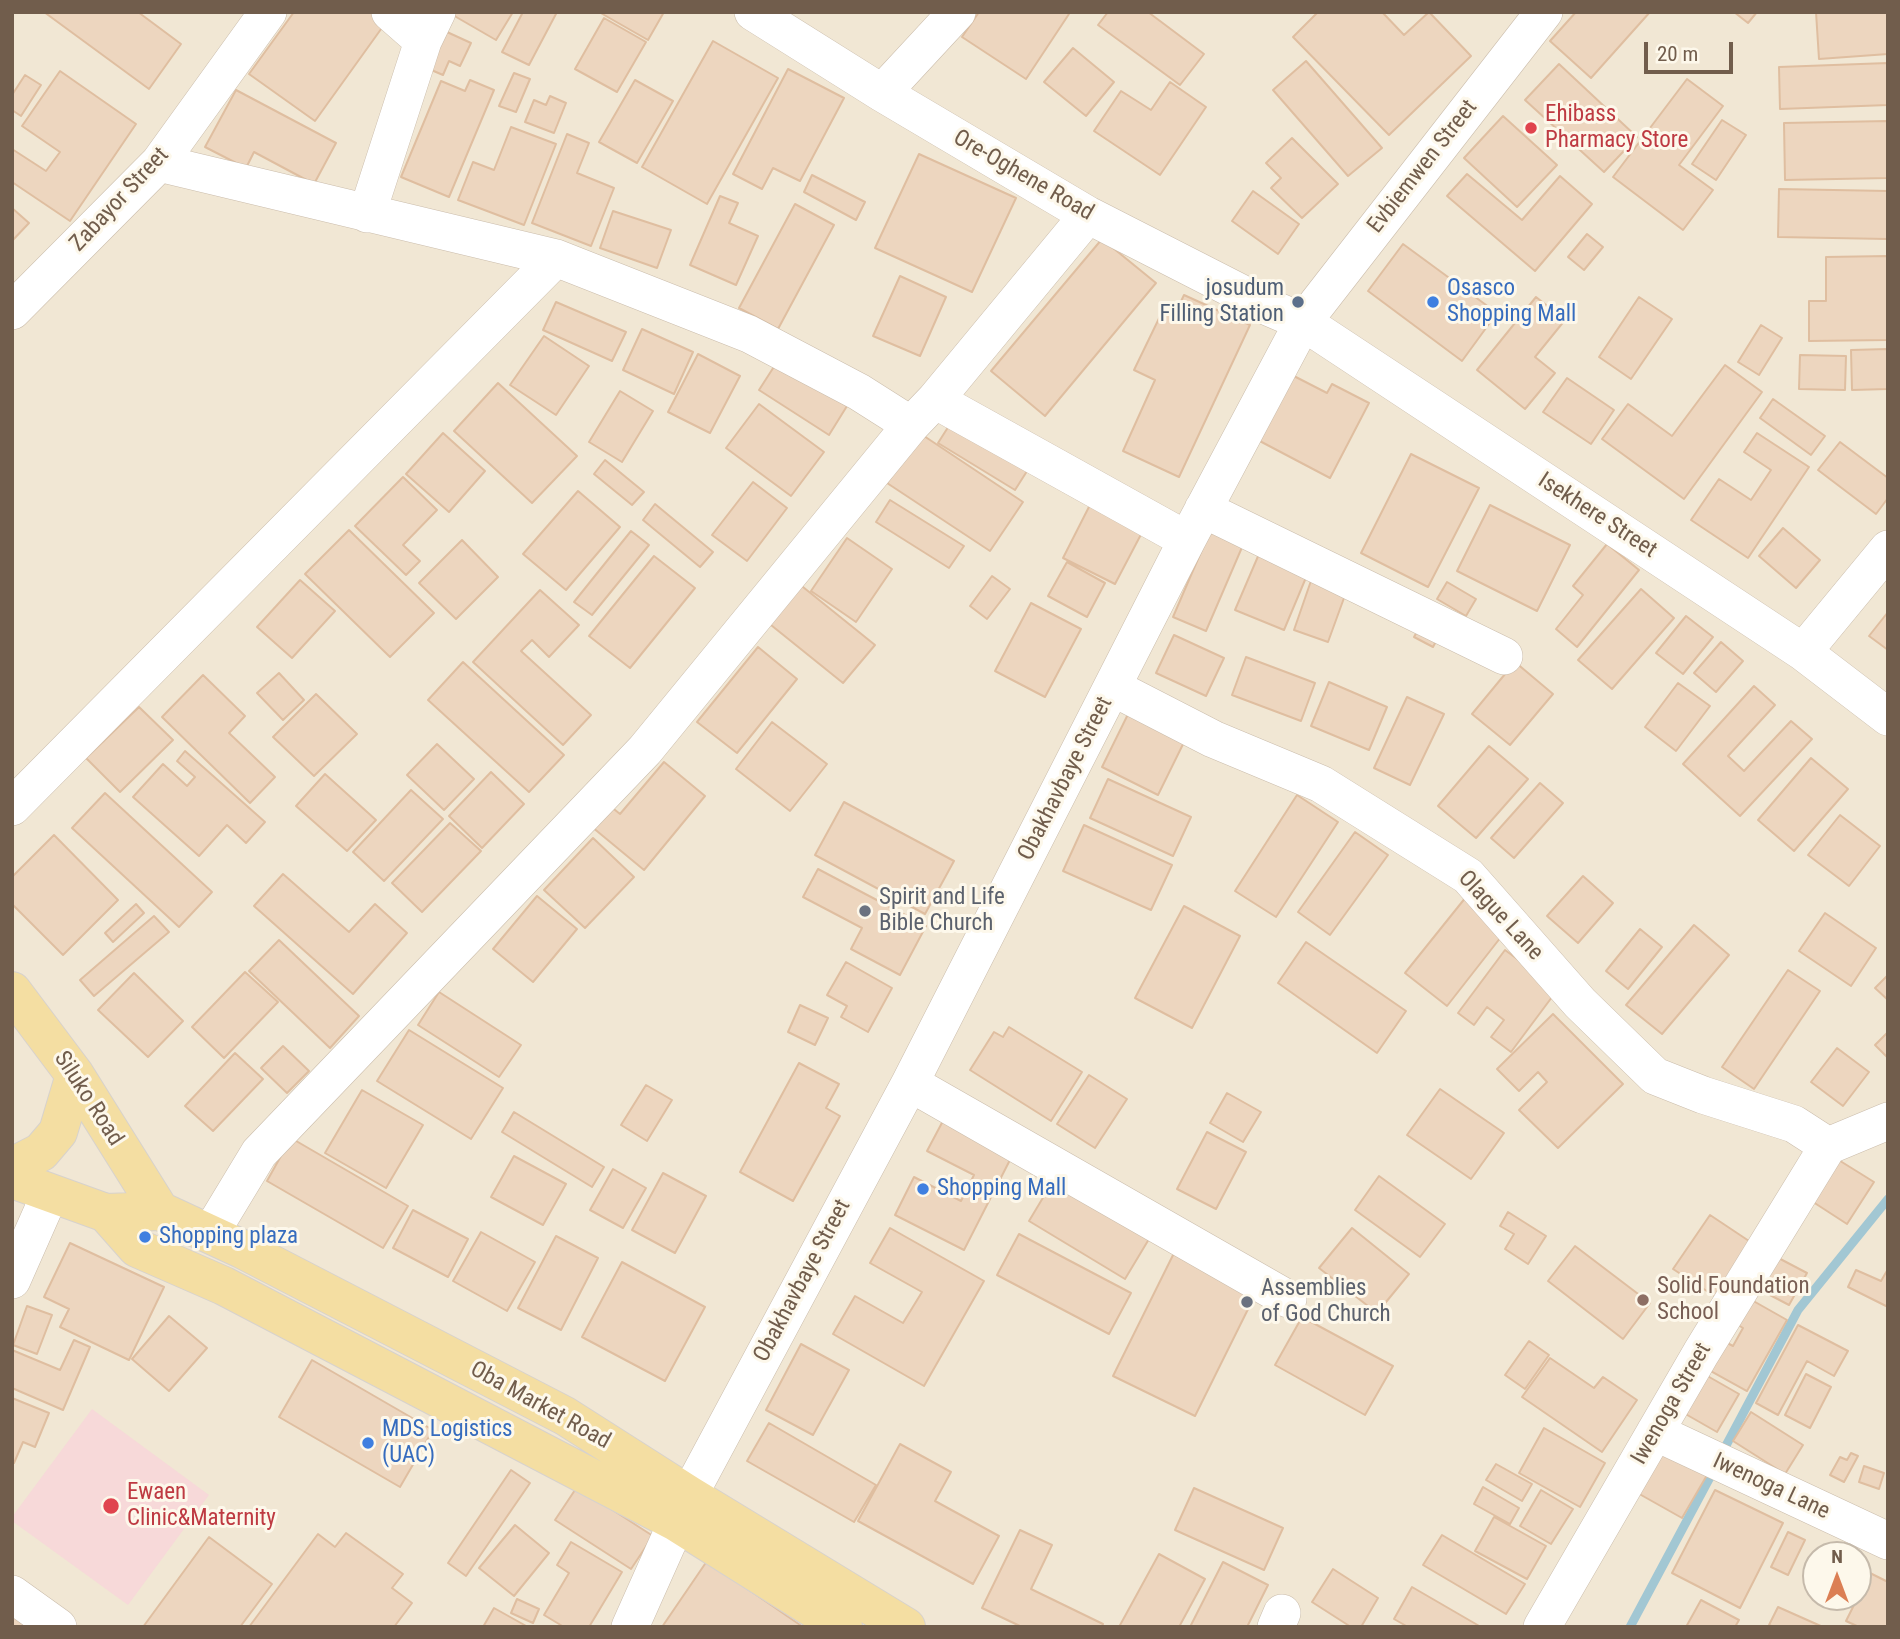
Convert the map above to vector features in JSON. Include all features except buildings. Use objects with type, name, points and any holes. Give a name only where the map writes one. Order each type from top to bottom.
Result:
[{"type":"main road","name":"Siluko Road","points":[[12,991],[75,1075],[160,1211]]},
{"type":"main road","points":[[12,1167],[40,1152],[58,1132],[75,1075]]},
{"type":"main road","points":[[12,1180],[106,1213],[160,1211]]},
{"type":"main road","name":"Oba Market Road","points":[[160,1211],[254,1255],[565,1416],[843,1627]]},
{"type":"main road","name":"Oba Market Road","points":[[106,1213],[137,1248],[225,1286],[683,1508],[906,1627]]},
{"type":"street","name":"Zabayor Street","points":[[12,311],[159,163],[268,12]]},
{"type":"street","points":[[367,214],[430,27],[390,12]]},
{"type":"street","name":"Ore-Oghene Road","points":[[753,12],[882,93],[1088,215],[1268,307],[1303,322]]},
{"type":"street","points":[[882,93],[957,12]]},
{"type":"street","name":"Evbiemwen Street","points":[[1303,322],[1544,12]]},
{"type":"street","points":[[159,163],[556,258],[749,334],[859,392],[923,413],[1195,524],[1504,656]]},
{"type":"street","points":[[210,1234],[259,1153],[645,750],[1088,215]]},
{"type":"street","points":[[12,807],[556,258]]},
{"type":"street","name":"Obakhavbaye Street","points":[[630,1627],[683,1508],[910,1083],[1195,524],[1303,322]]},
{"type":"street","name":"Isekhere Street","points":[[1303,322],[1803,652],[1888,717]]},
{"type":"street","points":[[1803,652],[1888,549]]},
{"type":"street","name":"Olague Lane","points":[[1112,687],[1213,739],[1321,784],[1468,876],[1580,1003],[1655,1076],[1703,1095],[1794,1124],[1828,1146]]},
{"type":"street","points":[[910,1083],[1289,1299]]},
{"type":"street","points":[[1828,1146],[1888,1121]]},
{"type":"street","name":"Iwenoga Street","points":[[1542,1627],[1701,1353],[1828,1146]]},
{"type":"street","points":[[12,1280],[50,1194]]},
{"type":"street","name":"Iwenoga Lane","points":[[1655,1433],[1888,1541]]},
{"type":"street","points":[[12,1594],[58,1627]]},
{"type":"shaded area","points":[[12,12],[1888,12],[1888,1627],[12,1627]]},
{"type":"shaded area","name":"Ewaen Clinic&Maternity","points":[[92,1409],[209,1495],[128,1605],[12,1521],[12,1517]]},
{"type":"waterway","points":[[1721,1455],[1798,1310],[1888,1199]]},
{"type":"waterway","points":[[1630,1627],[1715,1468]]},
{"type":"place","name":"Ehibass Pharmacy Store","points":[[1531,128]]},
{"type":"place","name":"josudum Filling Station","points":[[1298,302]]},
{"type":"place","name":"Osasco Shopping Mall","points":[[1433,302]]},
{"type":"place","name":"Spirit and Life Bible Church","points":[[865,911]]},
{"type":"place","name":"Shopping Mall","points":[[923,1189]]},
{"type":"place","name":"Shopping plaza","points":[[145,1237]]},
{"type":"place","name":"Solid Foundation School","points":[[1643,1300]]},
{"type":"place","name":"Assemblies of God Church","points":[[1247,1302]]},
{"type":"place","name":"MDS Logistics (UAC)","points":[[368,1443]]},
{"type":"place","name":"Ewaen Clinic&Maternity","points":[[111,1506]]}]
